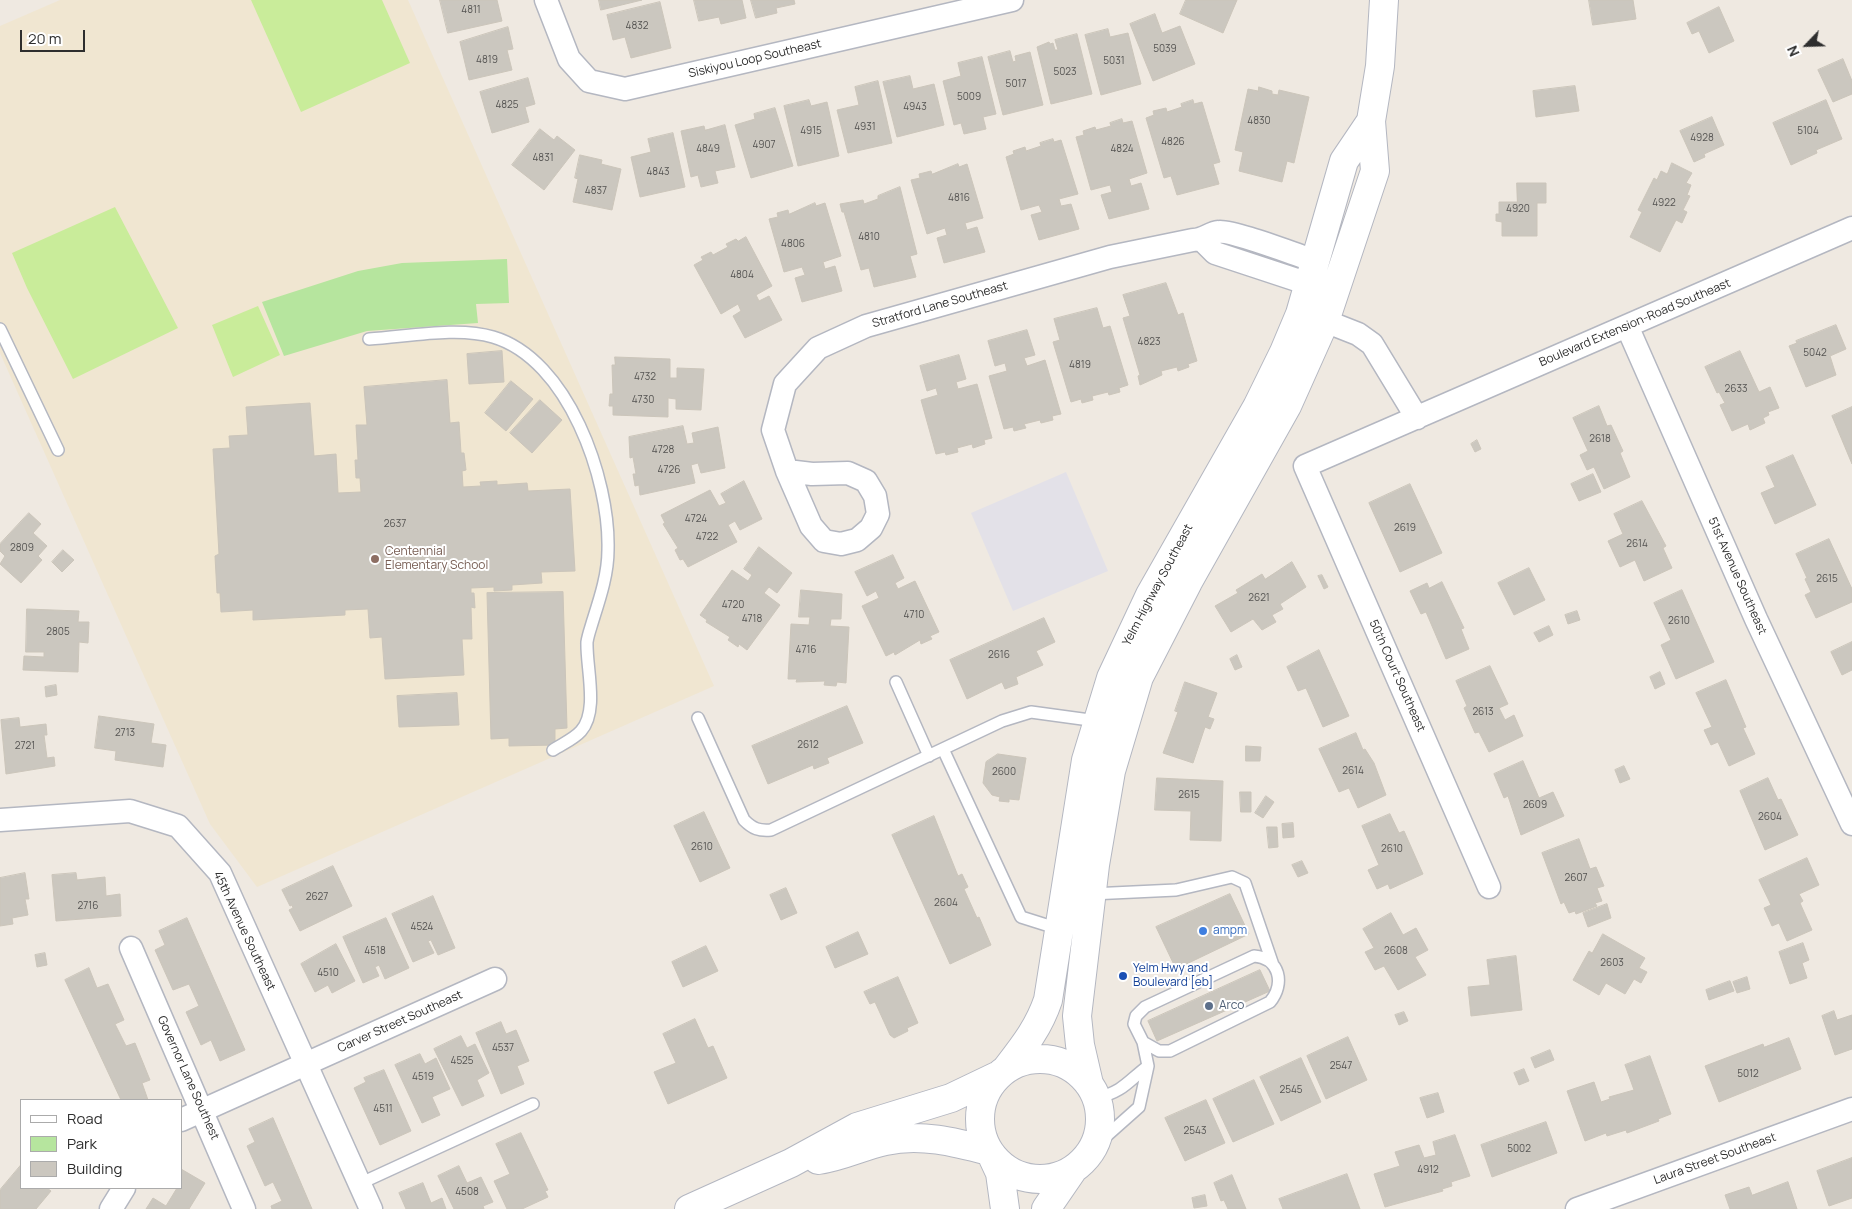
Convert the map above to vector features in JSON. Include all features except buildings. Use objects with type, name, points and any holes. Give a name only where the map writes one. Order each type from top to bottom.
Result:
[{"type":"main road","name":"Yelm Highway Southeast","points":[[1093,1091],[1077,1027],[1091,894],[1111,771],[1140,677],[1188,582],[1287,406],[1325,321],[1375,171],[1371,121],[1380,66],[1384,0]]},
{"type":"main road","name":"Yelm Highway Southeast","points":[[1002,1072],[1041,1020],[1048,1000],[1086,760],[1111,678],[1130,634],[1150,595],[1257,407],[1297,321],[1344,161],[1371,121]]},
{"type":"main road","points":[[689,1209],[791,1163],[857,1127],[951,1098],[1027,1060],[1045,1058],[1062,1062],[1077,1071],[1093,1091],[1100,1115],[1099,1131],[1094,1147],[1072,1171],[1046,1209]]},
{"type":"main road","points":[[1002,1072],[986,1090],[980,1107],[979,1125],[983,1142],[1000,1173],[1005,1209]]},
{"type":"main road","points":[[791,1163],[837,1157],[887,1140],[935,1139],[991,1154],[1006,1169],[1021,1177],[1038,1180],[1056,1178],[1072,1171]]},
{"type":"street","name":"Siskiyou Loop Southeast","points":[[546,0],[569,59],[589,81],[625,89],[1012,0]]},
{"type":"street","name":"Stratford Lane Southeast","points":[[787,471],[773,430],[784,384],[818,348],[866,326],[1110,257],[1193,240],[1202,240],[1218,232],[1240,236],[1312,272]]},
{"type":"street","name":"Boulevard Extension-Road Southeast","points":[[1305,466],[1627,326],[1850,233]]},
{"type":"street","points":[[1325,321],[1358,334],[1372,344],[1417,418]]},
{"type":"street","name":"51st Avenue Southeast","points":[[1627,326],[1756,620],[1852,824]]},
{"type":"street","name":"50th Court Southeast","points":[[1305,466],[1489,887]]},
{"type":"street","name":"45th Avenue Southeast","points":[[0,820],[130,811],[178,826],[220,873],[371,1209]]},
{"type":"street","name":"Governor Lane Southest","points":[[131,948],[244,1209]]},
{"type":"street","name":"Carver Street Southeast","points":[[182,1120],[495,979]]},
{"type":"street","name":"Laura Street Southeast","points":[[1577,1209],[1852,1109]]},
{"type":"street","points":[[111,1209],[123,1189]]},
{"type":"lane","points":[[0,329],[58,450]]},
{"type":"lane","points":[[368,339],[472,333],[512,344],[530,356],[552,380],[588,446],[606,515],[608,552],[604,583],[587,641],[591,708],[582,731],[553,750]]},
{"type":"lane","points":[[896,682],[929,756]]},
{"type":"lane","points":[[698,718],[744,820],[752,828],[762,831],[771,830],[1002,721],[1032,712],[1097,721]]},
{"type":"lane","points":[[943,750],[1021,917],[1059,929]]},
{"type":"lane","points":[[1091,894],[1176,890],[1232,877],[1245,883],[1279,980],[1277,994],[1270,1002],[1170,1051],[1159,1051],[1143,1042]]},
{"type":"lane","points":[[1094,1147],[1139,1107],[1148,1066],[1143,1042],[1134,1024],[1136,1016],[1145,1007],[1254,956],[1265,957],[1273,965]]},
{"type":"lane","points":[[1093,1091],[1116,1093],[1127,1086],[1148,1066]]},
{"type":"lane","points":[[359,1184],[533,1104]]},
{"type":"shaded area","name":"Centennial Elementary School","points":[[60,0],[408,0],[714,686],[257,887],[210,824],[0,353],[0,26]]},
{"type":"shaded area","points":[[1066,472],[1108,571],[1013,611],[971,513]]},
{"type":"green space","points":[[251,0],[382,0],[410,63],[301,112]]},
{"type":"green space","points":[[115,207],[178,328],[73,379],[27,288],[12,253]]},
{"type":"green space","points":[[507,259],[509,303],[476,304],[478,323],[367,331],[284,356],[262,302],[358,271],[402,263]]},
{"type":"green space","points":[[258,306],[280,355],[233,377],[212,325]]},
{"type":"place","name":"Centennial Elementary School","points":[[375,559]]},
{"type":"place","name":"ampm","points":[[1203,931]]},
{"type":"place","name":"Yelm Hwy and Boulevard [eb]","points":[[1123,976]]},
{"type":"place","name":"Arco","points":[[1209,1006]]}]
